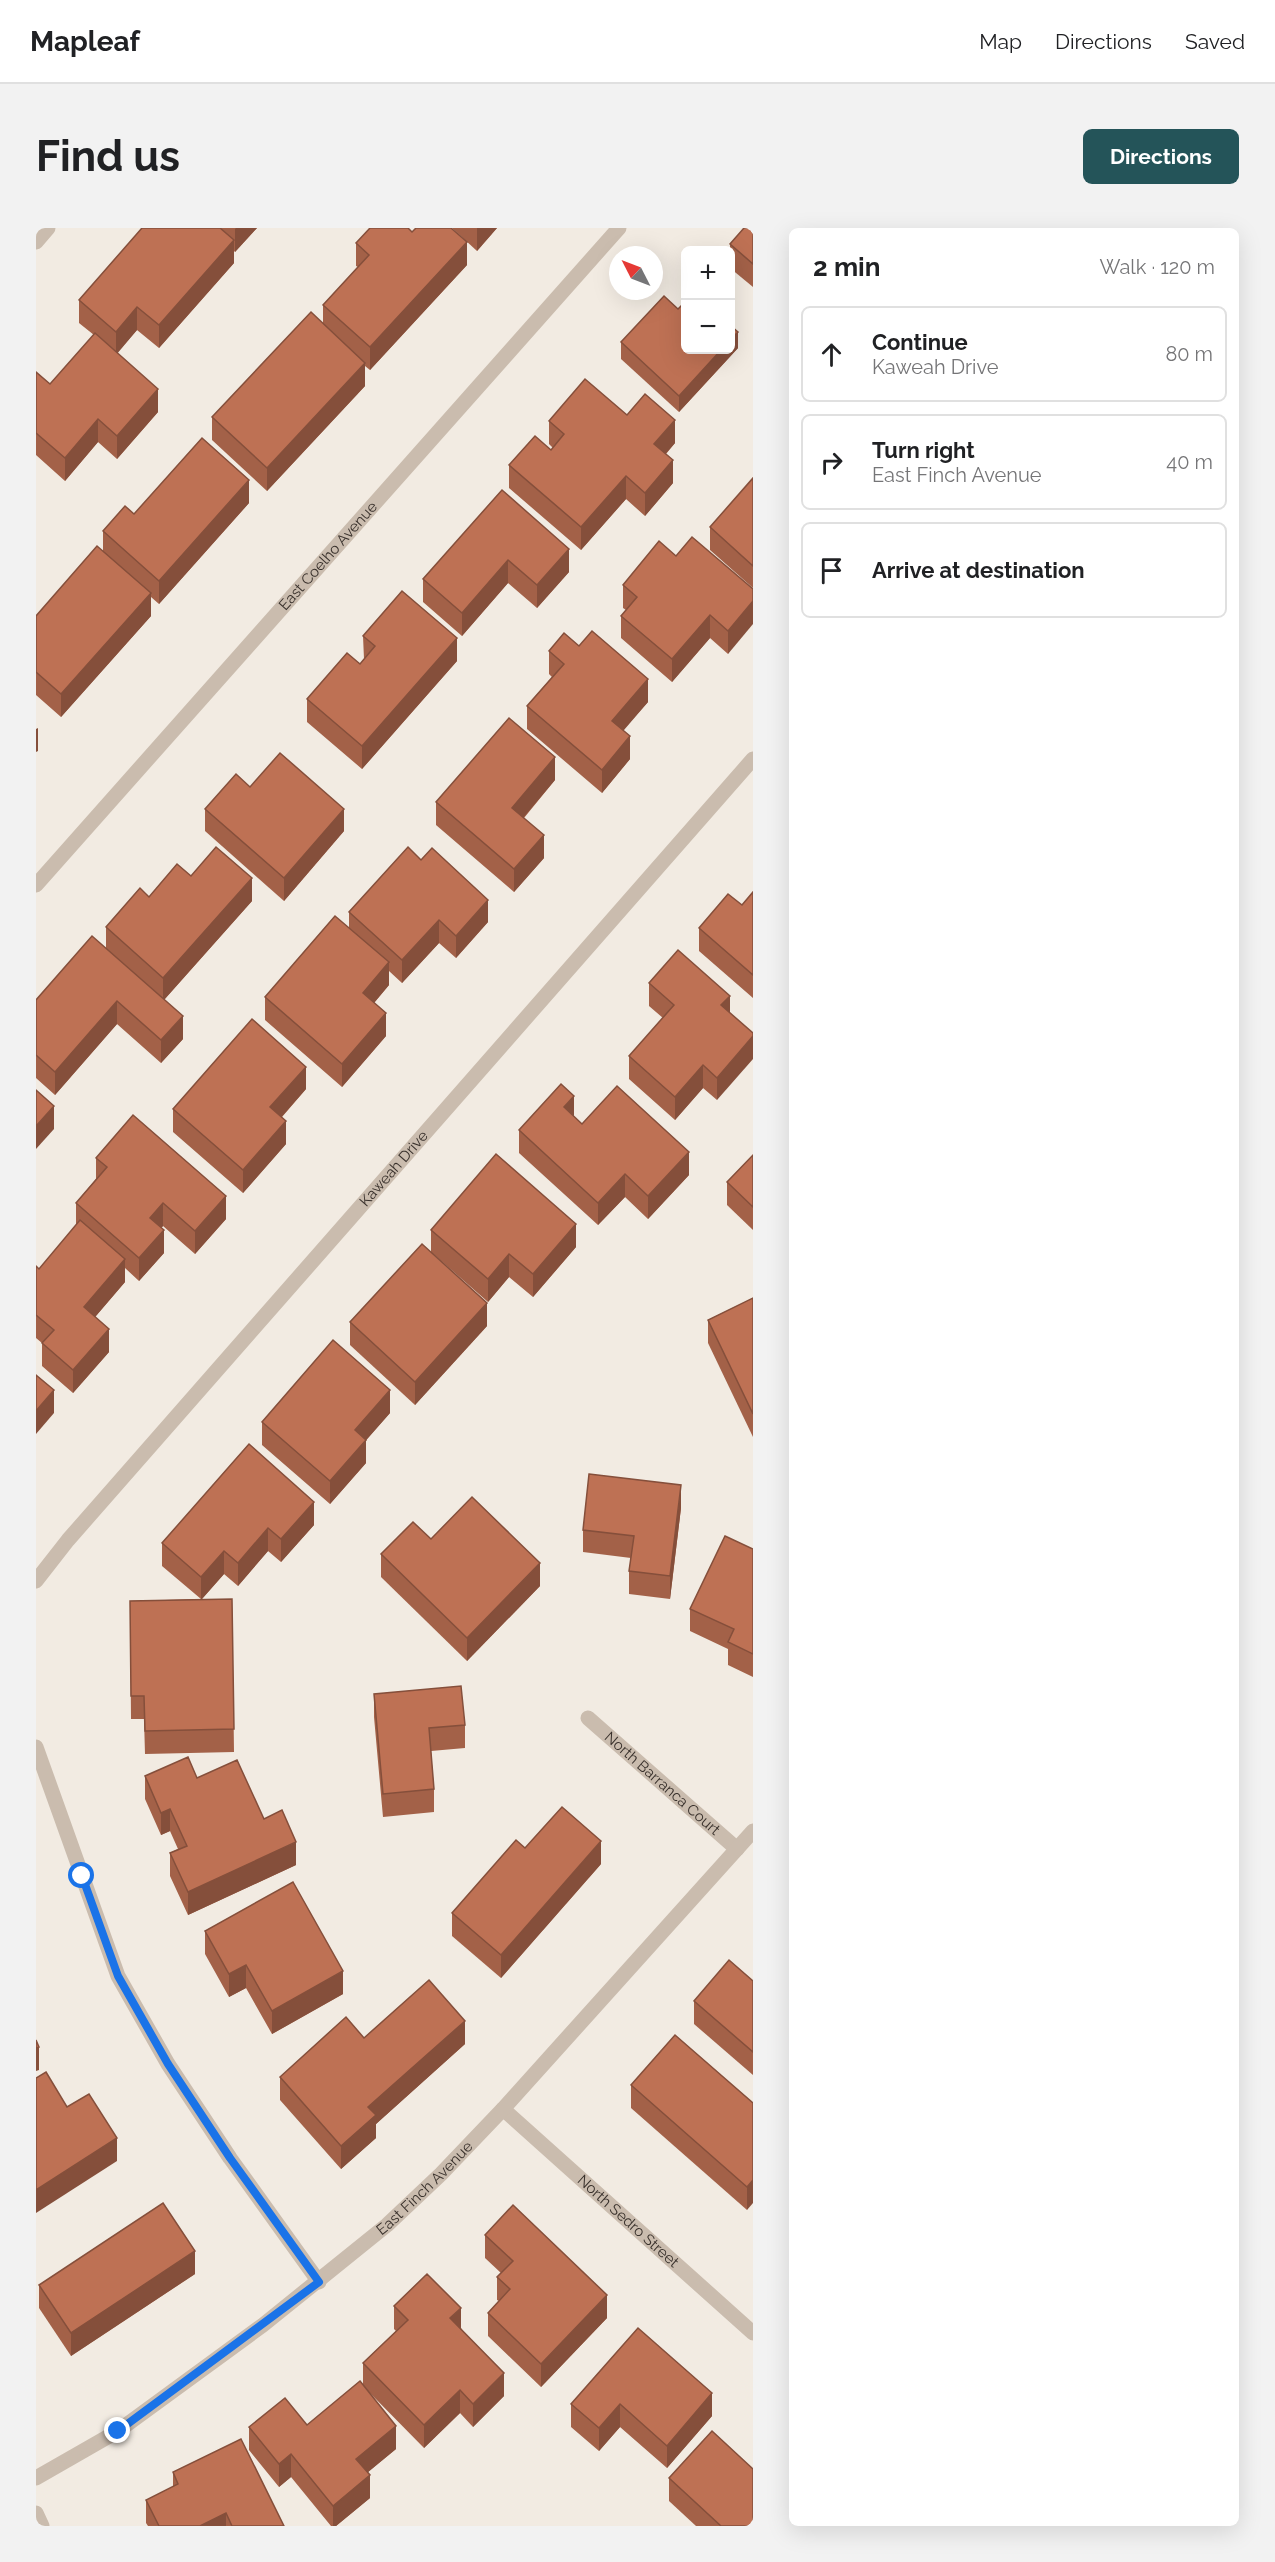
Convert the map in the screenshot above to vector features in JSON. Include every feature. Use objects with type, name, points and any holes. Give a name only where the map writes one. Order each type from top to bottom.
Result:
[{"type":"street","points":[[36,242],[48,228]]},
{"type":"street","name":"East Coelho Avenue","points":[[36,885],[619,228]]},
{"type":"street","name":"Kaweah Drive","points":[[36,1581],[76,1531],[753,759]]},
{"type":"street","name":"North Barranca Court","points":[[588,1718],[737,1849]]},
{"type":"street","points":[[36,1748],[118,1976],[168,2064],[230,2158],[319,2282]]},
{"type":"street","name":"East Finch Avenue","points":[[36,2478],[118,2431],[319,2282],[387,2225],[441,2174],[503,2109],[753,1831]]},
{"type":"street","name":"North Sedro Street","points":[[503,2109],[753,2333]]},
{"type":"street","points":[[36,2513],[42,2526]]},
{"type":"building","points":[[142,228],[220,228],[234,240],[159,325],[137,307],[116,332],[79,300]]},
{"type":"building","points":[[370,228],[408,228],[412,232],[416,228],[451,228],[467,242],[370,347],[323,305],[369,255],[356,243]]},
{"type":"building","points":[[744,228],[753,228],[753,264],[735,246],[730,244]]},
{"type":"building","points":[[663,297],[678,309],[681,306],[681,354],[717,354],[679,396],[621,342],[660,300],[663,300]]},
{"type":"building","points":[[311,312],[365,363],[267,468],[212,417]]},
{"type":"building","points":[[95,333],[158,389],[117,436],[98,419],[65,458],[36,433],[36,372],[50,384]]},
{"type":"building","points":[[585,379],[627,415],[645,394],[675,420],[654,444],[673,460],[645,493],[626,476],[581,527],[509,465],[535,436],[551,450],[564,434],[549,421]]},
{"type":"building","points":[[202,438],[249,480],[159,581],[103,531],[125,506],[134,514]]},
{"type":"building","points":[[753,478],[753,566],[710,527]]},
{"type":"building","points":[[502,490],[569,549],[537,585],[508,560],[462,613],[423,579]]},
{"type":"building","points":[[692,537],[753,589],[753,601],[728,631],[710,615],[672,659],[621,616],[637,597],[623,585],[659,541],[676,556]]},
{"type":"building","points":[[97,546],[151,593],[61,694],[36,672],[36,616]]},
{"type":"building","points":[[402,591],[457,638],[362,746],[307,699],[347,653],[360,664],[375,646],[363,636]]},
{"type":"building","points":[[592,631],[648,679],[612,721],[630,736],[602,770],[527,706],[564,664],[549,651],[564,633],[579,646]]},
{"type":"building","points":[[509,718],[555,757],[512,808],[544,835],[514,869],[436,802]]},
{"type":"building","points":[[280,753],[344,809],[284,878],[205,809],[236,774],[250,787]]},
{"type":"building","points":[[216,847],[252,878],[163,978],[106,927],[140,888],[149,897],[177,864],[191,876]]},
{"type":"building","points":[[408,847],[421,860],[432,848],[488,900],[456,936],[439,920],[402,960],[349,912]]},
{"type":"building","points":[[753,892],[753,975],[699,928],[728,894],[742,905]]},
{"type":"building","points":[[335,916],[389,962],[363,993],[386,1013],[342,1064],[265,997]]},
{"type":"building","points":[[92,936],[183,1016],[161,1040],[117,1001],[55,1072],[36,1055],[36,1000]]},
{"type":"building","points":[[678,950],[730,996],[721,1005],[753,1033],[753,1036],[717,1078],[703,1065],[675,1097],[629,1056],[674,1005],[649,983]]},
{"type":"building","points":[[252,1019],[306,1067],[270,1107],[286,1121],[243,1170],[173,1109]]},
{"type":"building","points":[[561,1084],[574,1096],[564,1107],[582,1124],[617,1086],[689,1152],[648,1196],[625,1174],[598,1203],[519,1130]]},
{"type":"building","points":[[36,1090],[54,1106],[36,1126]]},
{"type":"building","points":[[133,1115],[226,1196],[195,1231],[163,1203],[150,1218],[164,1230],[139,1258],[76,1203],[107,1167],[96,1158]]},
{"type":"building","points":[[496,1154],[576,1224],[533,1274],[509,1254],[488,1279],[431,1230]]},
{"type":"building","points":[[753,1155],[753,1207],[727,1182]]},
{"type":"building","points":[[80,1220],[125,1259],[84,1307],[109,1329],[73,1370],[42,1343],[54,1330],[36,1315],[36,1266],[39,1269]]},
{"type":"building","points":[[422,1244],[487,1303],[415,1382],[350,1322]]},
{"type":"building","points":[[753,1298],[753,1414],[708,1320]]},
{"type":"building","points":[[333,1340],[390,1390],[355,1430],[366,1440],[330,1481],[262,1422]]},
{"type":"building","points":[[36,1375],[54,1390],[36,1411]]},
{"type":"building","points":[[249,1444],[314,1502],[281,1539],[268,1528],[238,1563],[224,1551],[201,1577],[162,1543]]},
{"type":"building","points":[[589,1474],[681,1485],[670,1576],[629,1571],[634,1536],[583,1530]]},
{"type":"building","points":[[472,1497],[540,1563],[467,1638],[381,1554],[413,1522],[431,1539]]},
{"type":"building","points":[[725,1536],[753,1549],[753,1654],[728,1642],[734,1629],[690,1609]]},
{"type":"building","points":[[232,1599],[234,1729],[145,1731],[144,1696],[131,1696],[130,1601]]},
{"type":"building","points":[[461,1686],[465,1725],[429,1728],[434,1789],[383,1794],[374,1694]]},
{"type":"building","points":[[188,1757],[197,1778],[237,1760],[264,1819],[282,1810],[296,1842],[188,1892],[170,1853],[187,1846],[170,1809],[161,1813],[145,1776]]},
{"type":"building","points":[[562,1807],[601,1841],[501,1955],[452,1913],[516,1840],[525,1848]]},
{"type":"building","points":[[293,1882],[343,1971],[272,2011],[246,1965],[229,1974],[205,1931]]},
{"type":"building","points":[[729,1960],[753,1981],[753,2052],[694,2001]]},
{"type":"building","points":[[429,1980],[465,2021],[368,2107],[376,2115],[341,2146],[280,2077],[346,2017],[364,2038]]},
{"type":"building","points":[[675,2035],[753,2103],[753,2180],[747,2187],[631,2085]]},
{"type":"building","points":[[46,2072],[67,2107],[89,2094],[117,2138],[36,2190],[36,2078]]},
{"type":"building","points":[[163,2203],[195,2251],[71,2333],[39,2285]]},
{"type":"building","points":[[513,2205],[607,2295],[541,2364],[488,2313],[510,2289],[497,2277],[513,2261],[485,2235]]},
{"type":"building","points":[[427,2274],[461,2308],[450,2318],[504,2373],[473,2404],[460,2390],[424,2425],[363,2363],[408,2320],[394,2306]]},
{"type":"building","points":[[638,2328],[712,2393],[667,2446],[620,2404],[599,2428],[571,2404]]},
{"type":"building","points":[[360,2381],[396,2426],[356,2459],[370,2475],[333,2506],[291,2454],[279,2464],[249,2427],[285,2398],[307,2425]]},
{"type":"building","points":[[712,2431],[753,2469],[753,2526],[721,2526],[669,2478]]},
{"type":"building","points":[[241,2439],[284,2526],[232,2526],[226,2513],[200,2526],[159,2526],[146,2500],[178,2484],[173,2472]]},
{"type":"route","points":[[82,1876],[118,1976],[168,2064],[230,2158],[319,2282],[118,2431]]}]
